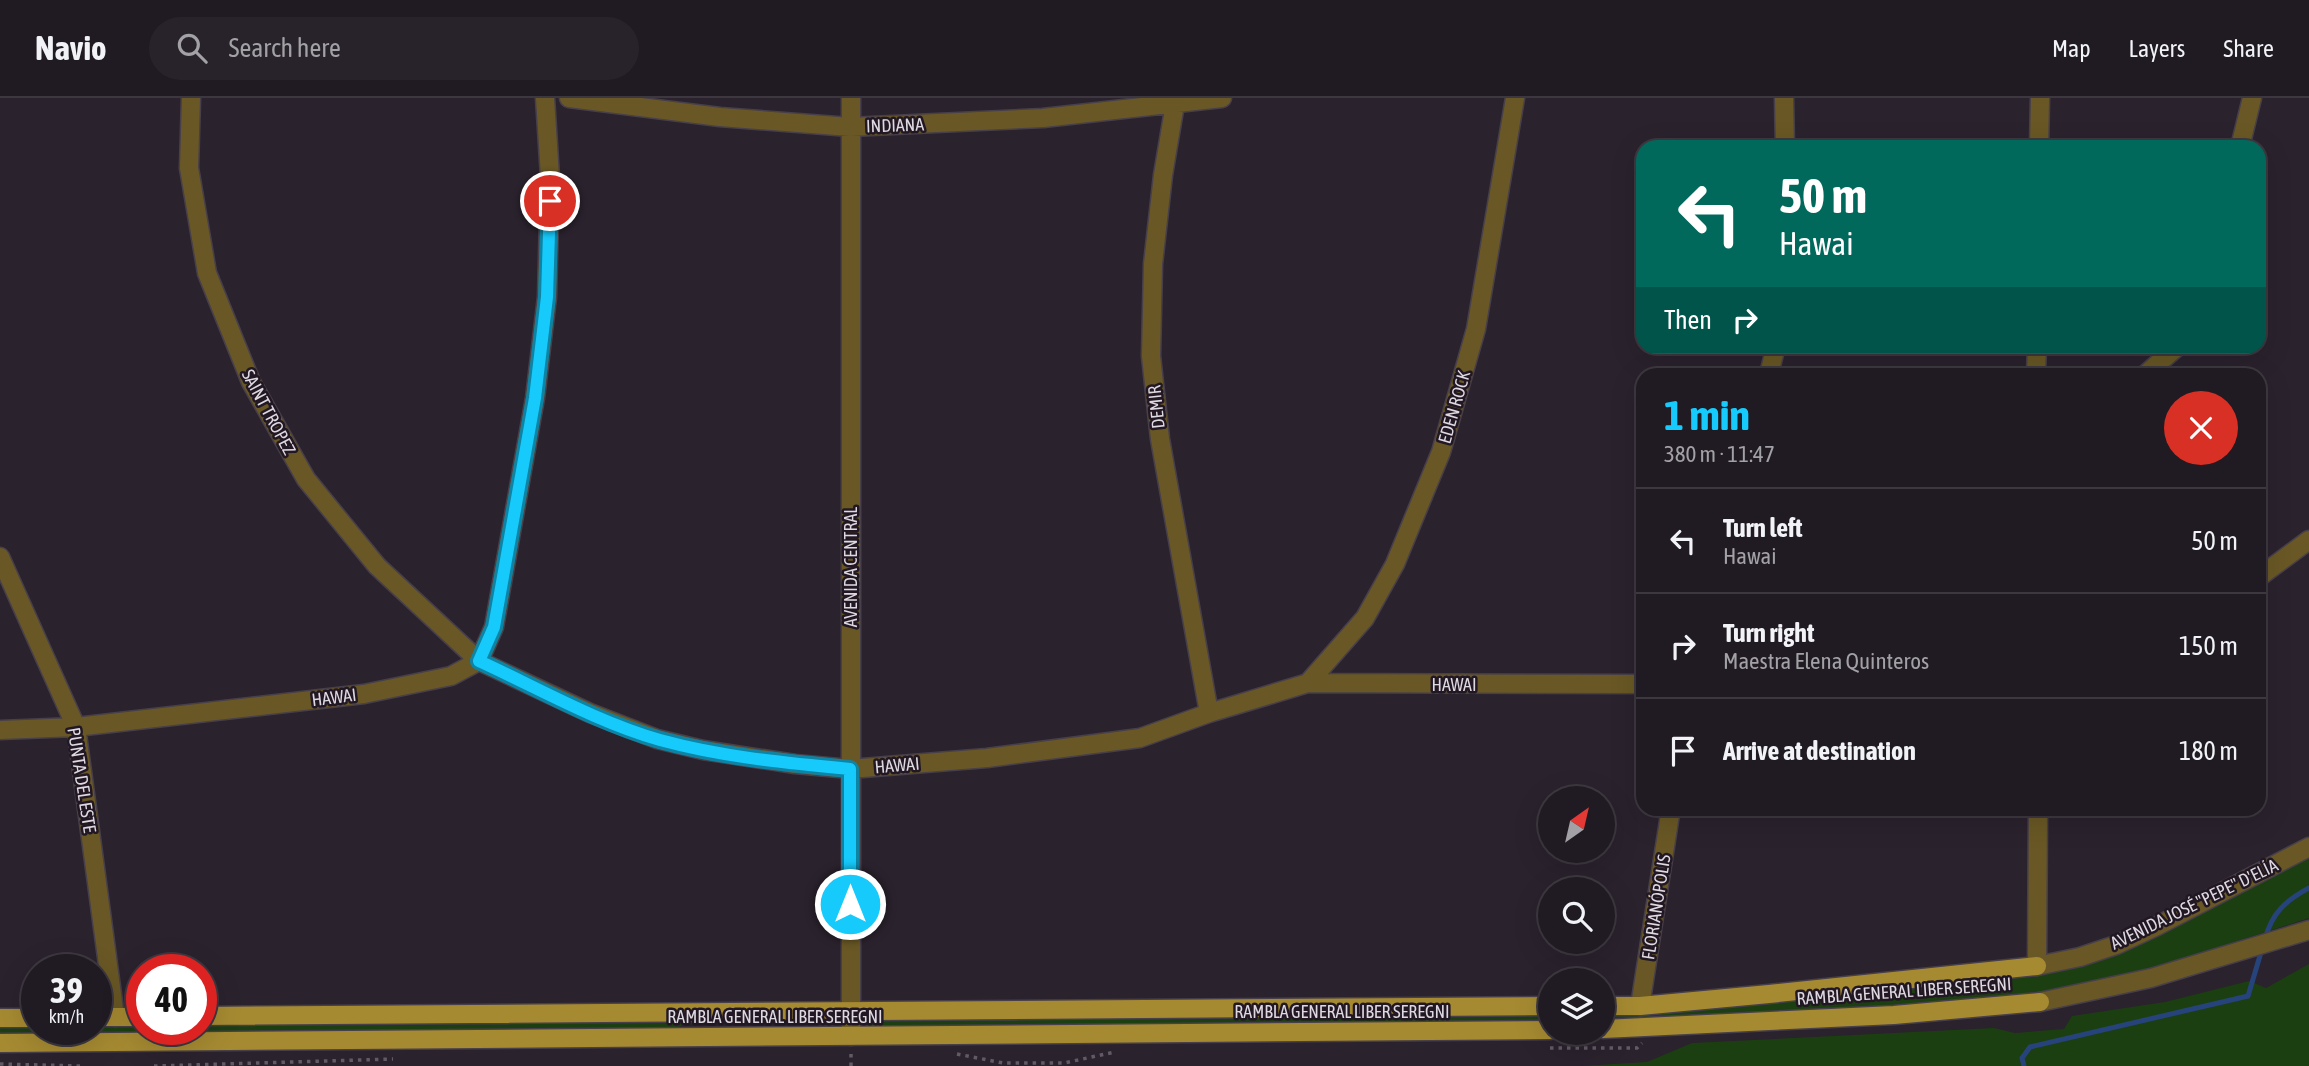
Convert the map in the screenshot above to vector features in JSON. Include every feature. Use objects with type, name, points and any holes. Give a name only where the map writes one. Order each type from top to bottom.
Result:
[{"type":"main road","name":"RAMBLA GENERAL LIBER SEREGNI","points":[[1615,1006],[1640,1006],[2036,967]]},
{"type":"main road","name":"RAMBLA GENERAL LIBER SEREGNI","points":[[1615,1028],[1894,1015],[2040,1002]]},
{"type":"main road","name":"RAMBLA GENERAL LIBER SEREGNI","points":[[217,1016],[1538,1006]]},
{"type":"main road","points":[[115,1017],[126,1017]]},
{"type":"main road","points":[[0,1018],[21,1018]]},
{"type":"main road","name":"RAMBLA GENERAL LIBER SEREGNI","points":[[0,1043],[1538,1030]]},
{"type":"street","name":"SAINT TROPEZ","points":[[191,98],[189,168],[207,273],[251,382],[306,480],[377,566],[479,661]]},
{"type":"street","points":[[479,661],[494,627],[535,398],[547,297],[550,177],[545,98]]},
{"type":"street","name":"INDIANA","points":[[569,98],[720,117],[850,127],[1043,118],[1175,101],[1222,98]]},
{"type":"street","name":"AVENIDA CENTRAL","points":[[851,98],[851,1036]]},
{"type":"street","name":"EDEN ROCK","points":[[1308,683],[1365,618],[1395,564],[1441,452],[1476,329],[1515,98]]},
{"type":"street","points":[[1784,98],[1785,140]]},
{"type":"street","points":[[2039,140],[2040,98]]},
{"type":"street","points":[[2241,140],[2252,98]]},
{"type":"street","name":"DEMIR","points":[[1175,101],[1153,264],[1151,356],[1160,439],[1209,713]]},
{"type":"street","points":[[2153,368],[2169,354]]},
{"type":"street","points":[[2266,572],[2309,540]]},
{"type":"street","name":"PUNTA DEL ESTE","points":[[0,557],[76,727],[115,1017]]},
{"type":"street","name":"HAWAI","points":[[0,730],[76,727],[364,694],[452,676],[479,661],[590,713],[657,739],[703,750],[850,769],[987,758],[1140,737],[1308,683],[1636,684]]},
{"type":"street","name":"FLORIANÓPOLIS","points":[[1640,1006],[1670,816]]},
{"type":"street","points":[[2036,967],[2038,816]]},
{"type":"street","points":[[2306,848],[2309,831]]},
{"type":"street","name":"AVENIDA JOSÉ \"PEPE\" D'ELÍA","points":[[2036,967],[2080,957],[2116,944],[2167,921],[2306,848]]},
{"type":"street","points":[[2040,1002],[2151,978],[2309,930]]},
{"type":"path","points":[[0,1064],[80,1066]]},
{"type":"green space","points":[[2309,858],[2309,918],[2160,966],[2048,992],[1886,1008],[1615,1019],[1615,1013],[1689,1010],[2049,972],[2128,949],[2158,937]]},
{"type":"green space","points":[[2309,964],[2309,1066],[1581,1066],[1647,1062],[1692,1043],[1994,1028],[2015,1033],[2064,1029],[2072,1016],[2165,1002],[2249,981],[2266,988]]},
{"type":"green space","points":[[1538,1014],[1538,1021],[869,1028],[867,1023],[870,1020]]},
{"type":"green space","points":[[820,1021],[704,1022],[659,1030],[217,1033],[217,1024]]},
{"type":"green space","points":[[112,1025],[126,1025],[126,1034],[112,1034]]},
{"type":"green space","points":[[0,1026],[21,1027],[21,1035],[0,1035]]},
{"type":"waterway","points":[[2265,939],[2271,922],[2281,909],[2309,888]]},
{"type":"waterway","points":[[2024,1066],[2022,1058],[2030,1047],[2248,996],[2262,949]]},
{"type":"route","points":[[550,201],[547,297],[535,398],[494,627],[479,661],[590,713],[657,739],[703,750],[850,769],[850,904]]}]
